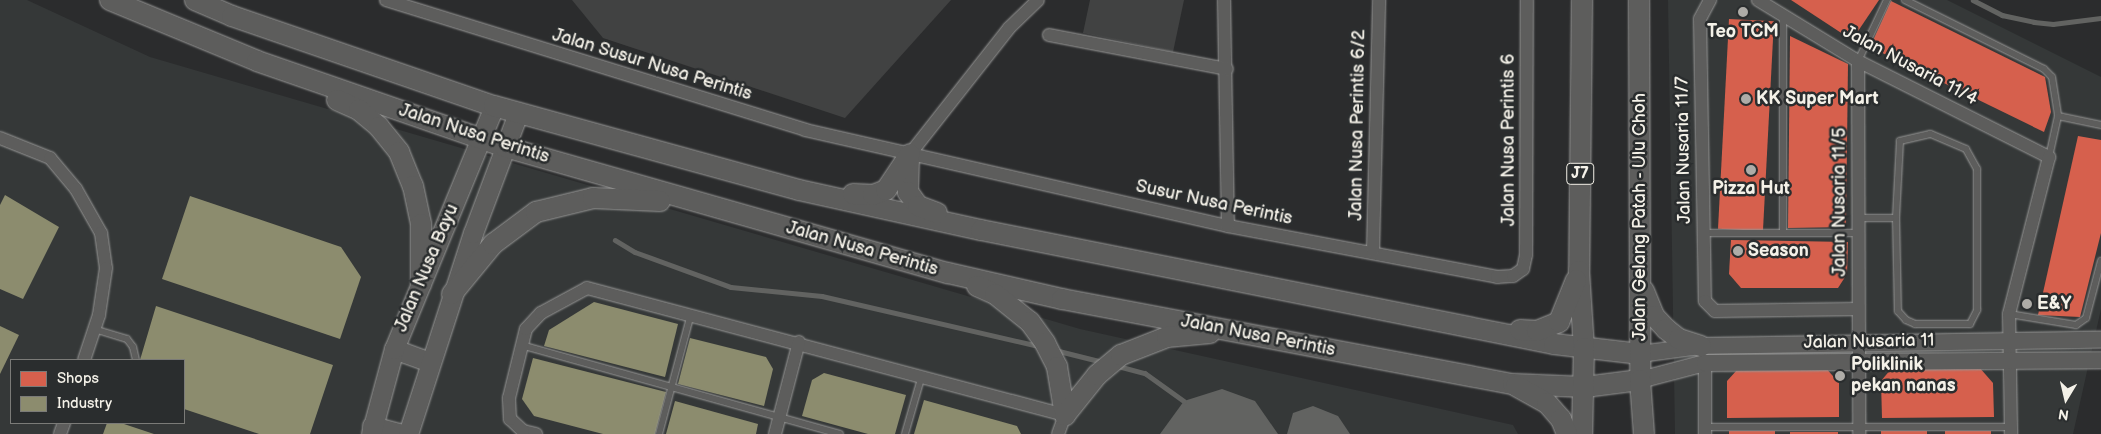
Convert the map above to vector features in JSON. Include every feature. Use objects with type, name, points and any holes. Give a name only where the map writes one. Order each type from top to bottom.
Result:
[{"type":"main road","name":"Jalan Nusa Perintis","points":[[110,0],[257,61],[505,147],[948,273],[1230,330],[1513,384],[1585,387],[1640,380]]},
{"type":"main road","name":"Jalan Nusa Perintis","points":[[195,0],[232,16],[494,106],[799,190],[981,230],[1584,348],[1640,354]]},
{"type":"main road","name":"J7","points":[[1582,0],[1579,271],[1585,387],[1582,434]]},
{"type":"main road","name":"Jalan Gelang Patah - Ulu Choh","points":[[1639,9],[1640,380],[1644,434]]},
{"type":"main road","points":[[257,61],[359,110],[379,127],[399,152],[413,186],[421,224],[421,284]]},
{"type":"main road","name":"Jalan Nusa Bayu","points":[[372,430],[394,349],[494,106]]},
{"type":"main road","name":"Jalan Nusa Bayu","points":[[408,434],[429,362],[452,294],[518,113]]},
{"type":"main road","points":[[799,190],[873,195],[886,190],[910,154]]},
{"type":"main road","points":[[910,154],[908,192],[918,206],[981,230]]},
{"type":"main road","points":[[452,294],[493,244],[536,212],[593,198],[648,198],[746,216]]},
{"type":"main road","points":[[1474,326],[1537,331],[1550,327],[1559,322],[1579,271]]},
{"type":"main road","points":[[948,273],[995,294],[1030,322],[1045,343],[1057,368],[1065,415]]},
{"type":"main road","points":[[1639,278],[1654,316],[1680,339],[1703,355]]},
{"type":"main road","points":[[1065,415],[1098,375],[1121,355],[1166,338],[1230,330]]},
{"type":"main road","points":[[394,349],[429,362]]},
{"type":"main road","points":[[1513,384],[1547,403],[1561,419],[1567,434]]},
{"type":"main road","points":[[372,430],[402,434]]},
{"type":"street","name":"Jalan Susur Nusa Perintis","points":[[386,0],[410,4],[805,130],[910,154]]},
{"type":"street","points":[[910,154],[1009,28],[1038,0]]},
{"type":"street","points":[[1224,0],[1228,226]]},
{"type":"street","name":"Jalan Nusa Perintis 6/2","points":[[1373,251],[1378,0]]},
{"type":"street","name":"Jalan Nusa Perintis 6","points":[[1513,276],[1522,269],[1526,255],[1527,0]]},
{"type":"street","points":[[1639,9],[1647,0]]},
{"type":"street","name":"Jalan Nusaria 11/7","points":[[1710,0],[1700,19],[1702,234],[1705,301],[1715,311],[1858,310]]},
{"type":"street","name":"Jalan Nusaria 11/4","points":[[1758,0],[1858,60],[2049,157]]},
{"type":"street","points":[[1049,35],[1226,69]]},
{"type":"street","name":"Jalan Nusaria 11/5","points":[[1858,60],[1859,431]]},
{"type":"street","points":[[0,138],[50,158],[76,189],[101,233],[106,268],[94,329],[84,359]]},
{"type":"street","name":"Susur Nusa Perintis","points":[[910,154],[1228,226],[1373,251],[1497,277],[1513,276]]},
{"type":"street","points":[[2011,430],[2009,314],[2049,157]]},
{"type":"street","points":[[536,434],[523,431],[510,419],[509,398],[526,329],[541,313],[587,288],[799,342],[1065,415],[1058,434]]},
{"type":"street","name":"Jalan Nusaria 11","points":[[1640,354],[1703,355],[1858,363],[2010,352],[2101,340]]},
{"type":"street","points":[[775,434],[799,342]]},
{"type":"street","name":"Jalan Nusaria 11","points":[[1640,380],[1703,355],[1858,344],[2010,352],[2101,360]]},
{"type":"street","points":[[1703,355],[1705,431]]},
{"type":"lane","points":[[1858,60],[1887,0]]},
{"type":"lane","points":[[1905,0],[2044,69],[2052,77],[2058,116],[2049,157]]},
{"type":"lane","points":[[1783,15],[1783,233]]},
{"type":"lane","points":[[2058,116],[2101,125]]},
{"type":"lane","points":[[1930,134],[1966,149],[1977,168],[1978,310],[1970,324],[1915,324],[1898,311],[1896,218],[1900,141],[1930,134]]},
{"type":"lane","points":[[1857,218],[1896,218]]},
{"type":"lane","points":[[1702,234],[1857,233]]},
{"type":"lane","points":[[2009,314],[2076,325],[2086,318],[2101,261]]},
{"type":"lane","points":[[659,434],[691,314]]},
{"type":"lane","points":[[94,329],[127,339],[133,347],[136,359]]},
{"type":"lane","points":[[521,345],[840,434]]},
{"type":"lane","points":[[905,434],[923,375]]},
{"type":"lane","points":[[1705,431],[2011,430]]},
{"type":"shaded area","points":[[0,0],[27,0],[150,57],[1080,329],[1513,425],[1518,434],[0,434]]},
{"type":"shaded area","points":[[572,0],[951,0],[845,118],[603,38]]},
{"type":"shaded area","points":[[1090,0],[1184,0],[1173,52],[1083,33]]},
{"type":"shaded area","points":[[1668,0],[1947,0],[2101,77],[2101,309],[2073,434],[1675,434]]},
{"type":"shaded area","points":[[1222,389],[1255,401],[1278,434],[1160,434],[1184,401]]},
{"type":"shaded area","points":[[1313,406],[1338,416],[1350,434],[1287,434],[1293,413]]},
{"type":"building: Shops","points":[[1791,0],[1879,0],[1852,40]]},
{"type":"building: Shops","points":[[1891,1],[2045,77],[2051,112],[2044,132],[1870,47]]},
{"type":"building: Shops","points":[[1729,19],[1774,21],[1763,231],[1718,229]]},
{"type":"building: Shops","points":[[1790,36],[1848,64],[1846,227],[1788,228]]},
{"type":"building: Shops","points":[[2078,136],[2101,140],[2101,233],[2080,317],[2038,315]]},
{"type":"building: Shops","points":[[1731,240],[1848,242],[1847,274],[1838,288],[1741,288],[1729,274]]},
{"type":"building: Shops","points":[[1825,367],[1839,383],[1839,417],[1727,418],[1727,381],[1737,370]]},
{"type":"building: Shops","points":[[1979,367],[1993,383],[1994,417],[1882,418],[1881,381],[1891,369]]},
{"type":"building: Shops","points":[[1729,431],[1775,431],[1775,434],[1729,434]]},
{"type":"building: Shops","points":[[1881,431],[1927,431],[1927,434],[1881,434]]},
{"type":"building: Shops","points":[[1945,431],[1991,431],[1991,434],[1945,434]]},
{"type":"building: Shops","points":[[1790,432],[1838,432],[1838,434],[1790,434]]},
{"type":"building: Industry","points":[[5,195],[59,227],[23,299],[0,289],[0,205]]},
{"type":"building: Industry","points":[[190,196],[341,247],[361,277],[340,339],[162,279]]},
{"type":"building: Industry","points":[[594,302],[678,324],[665,377],[544,346],[549,330]]},
{"type":"building: Industry","points":[[156,306],[333,365],[310,434],[259,434],[185,409],[185,359],[140,359]]},
{"type":"building: Industry","points":[[0,326],[19,335],[0,374]]},
{"type":"building: Industry","points":[[690,338],[766,357],[773,369],[764,406],[678,384]]},
{"type":"building: Industry","points":[[533,358],[666,392],[655,434],[603,434],[534,416],[522,399]]},
{"type":"building: Industry","points":[[824,373],[906,395],[895,434],[868,434],[802,416],[812,380]]},
{"type":"building: Industry","points":[[924,400],[1017,426],[1021,434],[914,434]]},
{"type":"building: Industry","points":[[675,401],[758,424],[756,434],[666,434]]},
{"type":"building: Industry","points":[[107,424],[124,424],[154,434],[103,434]]},
{"type":"waterway","points":[[1973,0],[2002,15],[2034,22],[2053,24],[2101,18]]},
{"type":"waterway","points":[[615,240],[635,252],[731,287],[822,296],[1038,346]]},
{"type":"waterway","points":[[1055,350],[1103,362]]},
{"type":"waterway","points":[[1118,366],[1145,373],[1184,401]]},
{"type":"place","name":"Teo TCM","points":[[1743,12]]},
{"type":"place","name":"KK Super Mart","points":[[1746,99]]},
{"type":"place","name":"Pizza Hut","points":[[1751,170]]},
{"type":"place","name":"Season","points":[[1738,251]]},
{"type":"place","name":"E&Y","points":[[2027,304]]},
{"type":"place","name":"Poliklinik pekan nanas","points":[[1840,376]]}]
